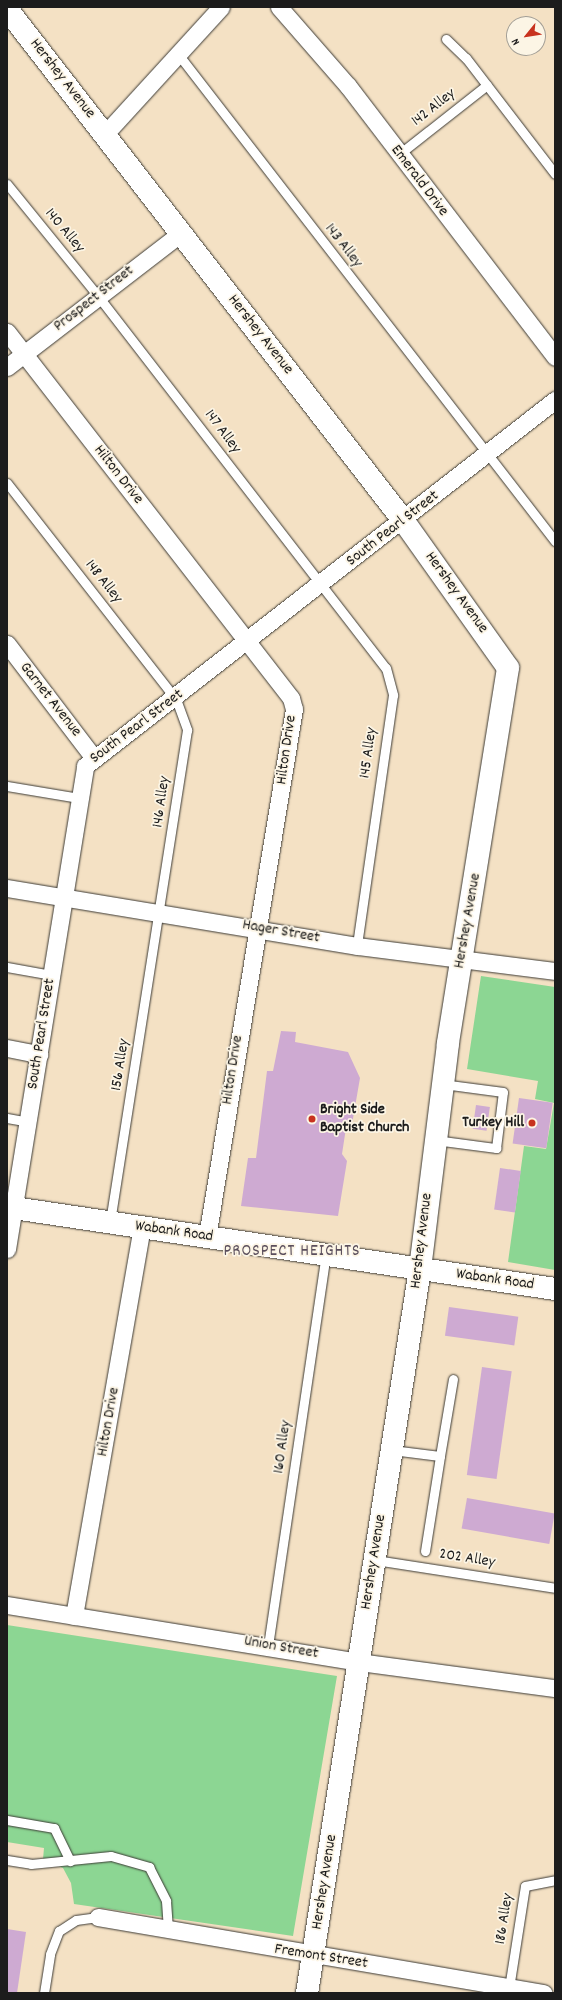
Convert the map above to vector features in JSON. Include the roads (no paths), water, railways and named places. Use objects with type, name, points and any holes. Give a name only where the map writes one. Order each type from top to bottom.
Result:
[{"type":"main road","name":"Hershey Avenue","points":[[7,9],[403,520],[508,668],[442,1084],[420,1269],[307,1993]]},
{"type":"main road","name":"Wabank Road","points":[[11,1207],[110,1223],[326,1253],[420,1269],[555,1289]]},
{"type":"street","points":[[105,134],[222,7]]},
{"type":"street","name":"Emerald Drive","points":[[279,7],[328,62],[398,155],[555,357]]},
{"type":"street","name":"Prospect Street","points":[[7,367],[181,233]]},
{"type":"street","name":"Hilton Drive","points":[[7,332],[291,698],[294,709],[266,892],[257,928],[206,1236]]},
{"type":"street","name":"South Pearl Street","points":[[7,1249],[11,1207],[29,1122],[85,766],[93,757],[176,699],[555,400]]},
{"type":"street","name":"Garnet Avenue","points":[[7,644],[93,757]]},
{"type":"street","name":"Hager Street","points":[[7,888],[65,898],[160,911],[357,946],[555,971]]},
{"type":"street","points":[[7,1048],[39,1054]]},
{"type":"street","name":"Hilton Drive","points":[[74,1616],[142,1227]]},
{"type":"street","name":"Union Street","points":[[7,1605],[268,1646],[359,1662],[554,1684]]},
{"type":"street","name":"Fremont Street","points":[[98,1917],[313,1956],[544,1993]]},
{"type":"lane","points":[[446,39],[487,85],[555,174]]},
{"type":"lane","name":"143 Alley","points":[[178,54],[555,541]]},
{"type":"lane","name":"142 Alley","points":[[398,155],[487,85]]},
{"type":"lane","name":"140 Alley","points":[[7,184],[98,296]]},
{"type":"lane","name":"147 Alley","points":[[98,296],[322,585]]},
{"type":"lane","name":"148 Alley","points":[[7,483],[176,699]]},
{"type":"lane","name":"145 Alley","points":[[322,585],[386,668],[392,682],[357,946]]},
{"type":"lane","name":"146 Alley","points":[[160,911],[187,730],[176,699]]},
{"type":"lane","points":[[7,786],[79,798]]},
{"type":"lane","name":"156 Alley","points":[[110,1223],[160,911]]},
{"type":"lane","points":[[7,967],[52,975]]},
{"type":"lane","points":[[435,1140],[496,1148],[503,1092],[442,1084]]},
{"type":"lane","points":[[7,1118],[29,1122]]},
{"type":"lane","name":"160 Alley","points":[[268,1646],[326,1253]]},
{"type":"lane","points":[[425,1551],[453,1379]]},
{"type":"lane","points":[[392,1450],[440,1456]]},
{"type":"lane","name":"202 Alley","points":[[375,1560],[555,1588]]},
{"type":"lane","points":[[7,1820],[54,1828],[70,1861]]},
{"type":"lane","points":[[7,1860],[31,1864],[111,1856],[149,1867],[166,1901],[168,1929]]},
{"type":"lane","name":"186 Alley","points":[[509,1988],[525,1886],[555,1880]]},
{"type":"lane","points":[[44,1993],[50,1954],[59,1932],[76,1920],[98,1917]]},
{"type":"place","name":"Bright Side Baptist Church","points":[[312,1119]]},
{"type":"place","name":"Turkey Hill","points":[[532,1123]]},
{"type":"district","name":"PROSPECT HEIGHTS","points":[[292,1253]]}]
